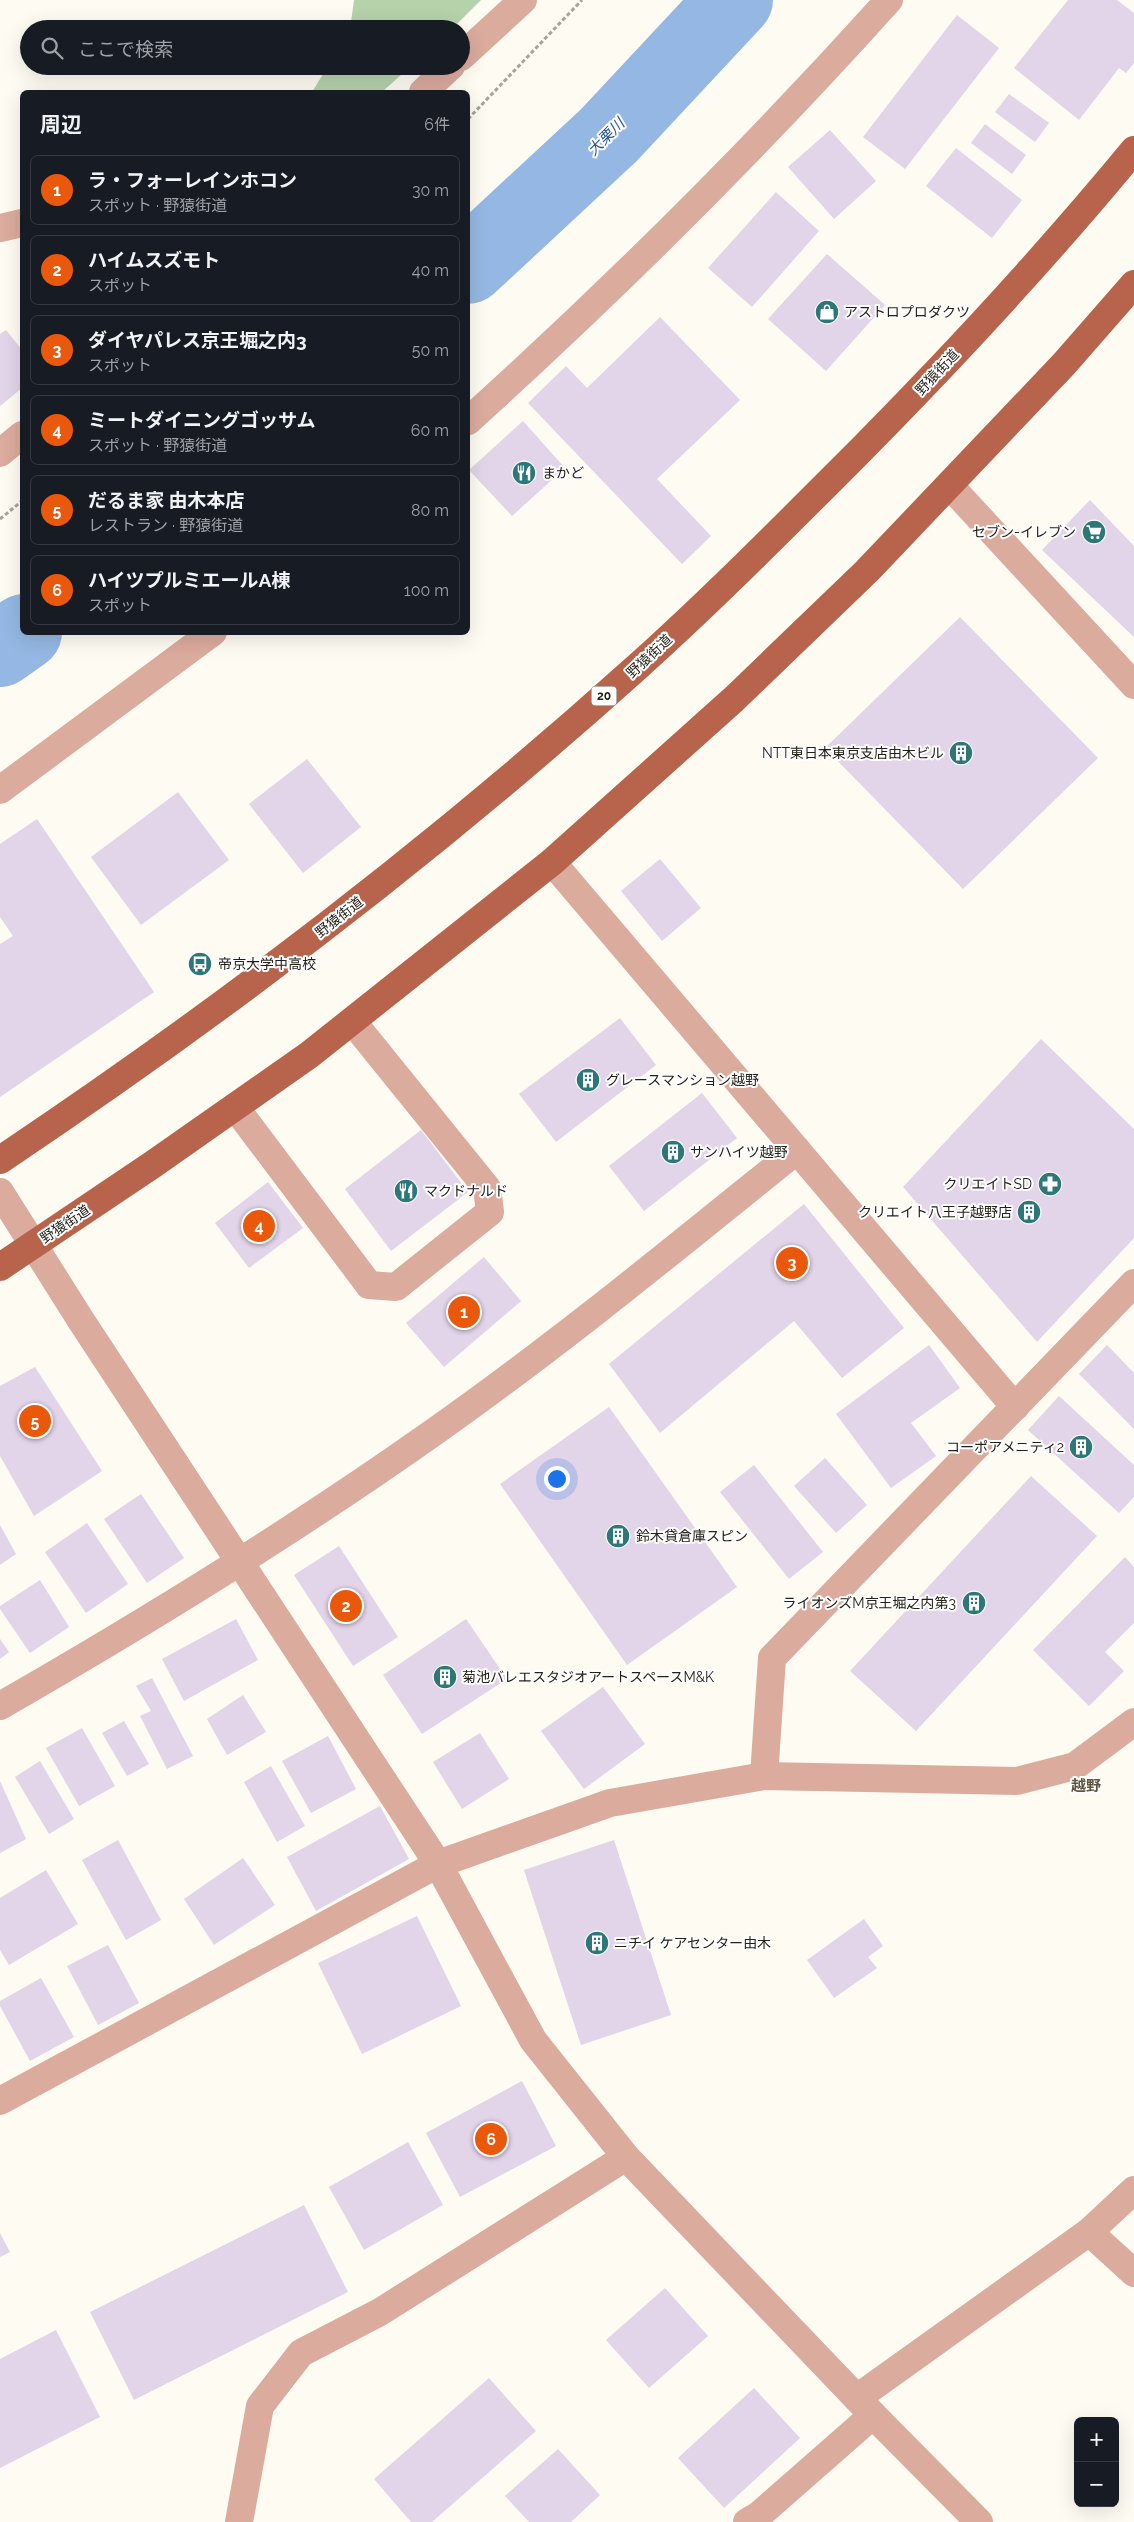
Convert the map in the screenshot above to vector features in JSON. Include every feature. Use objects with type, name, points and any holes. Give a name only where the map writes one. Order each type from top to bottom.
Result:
[{"type":"main road","name":"野猿街道","points":[[0,1160],[106,1088],[245,989],[353,906],[496,790],[639,666],[759,552],[911,400],[978,329],[1134,150]]},
{"type":"main road","name":"野猿街道","points":[[0,1266],[33,1246],[309,1055],[552,862],[802,635],[950,486],[1064,364],[1134,284]]},
{"type":"street","points":[[470,49],[523,0]]},
{"type":"street","points":[[470,419],[666,233],[802,97],[889,0]]},
{"type":"street","points":[[424,90],[441,75]]},
{"type":"street","points":[[0,228],[20,223]]},
{"type":"street","points":[[0,453],[20,437]]},
{"type":"street","points":[[950,486],[1134,685]]},
{"type":"street","points":[[0,790],[209,635]]},
{"type":"street","points":[[552,862],[1015,1407]]},
{"type":"street","points":[[235,1107],[369,1285],[396,1287],[490,1212],[487,1188],[352,1021]]},
{"type":"street","points":[[0,1706],[240,1564],[443,1426],[629,1286],[797,1150]]},
{"type":"street","points":[[0,1192],[33,1246],[240,1564],[438,1864],[533,2040],[626,2156],[865,2406],[979,2522]]},
{"type":"street","points":[[764,1776],[772,1658],[1134,1283]]},
{"type":"street","points":[[0,2101],[438,1864],[610,1803],[764,1776],[1016,1781],[1075,1766],[1134,1722]]},
{"type":"street","points":[[239,2522],[260,2406],[301,2353],[380,2312],[626,2156]]},
{"type":"street","points":[[747,2522],[759,2514],[865,2406],[1089,2232],[1134,2190]]},
{"type":"street","points":[[1089,2232],[1134,2272]]},
{"type":"path","points":[[470,116],[582,0]]},
{"type":"path","points":[[0,519],[20,503]]},
{"type":"green space","points":[[354,0],[481,0],[461,20],[351,20]]},
{"type":"green space","points":[[322,75],[401,75],[384,90],[313,90]]},
{"type":"building","points":[[1068,0],[1117,0],[1134,13],[1134,63],[1126,73],[1119,68],[1079,120],[1014,68]]},
{"type":"building","points":[[957,15],[999,48],[905,169],[863,137]]},
{"type":"building","points":[[1009,94],[1049,123],[1035,142],[995,112]]},
{"type":"building","points":[[985,124],[1026,155],[1012,174],[971,143]]},
{"type":"building","points":[[830,130],[876,181],[834,219],[788,167]]},
{"type":"building","points":[[956,148],[1022,200],[992,238],[926,186]]},
{"type":"building","points":[[776,192],[819,231],[752,307],[708,268]]},
{"type":"building","name":"アストロプロダクツ","points":[[827,254],[885,305],[826,371],[768,319]]},
{"type":"building","points":[[660,317],[740,400],[657,479],[711,536],[682,564],[528,403],[566,366],[587,388]]},
{"type":"building","points":[[6,330],[20,348],[20,390],[0,406],[0,334]]},
{"type":"building","points":[[523,421],[565,468],[512,516],[470,469]]},
{"type":"building","points":[[1090,500],[1134,546],[1134,637],[1042,550]]},
{"type":"building","name":"NTT東日本東京支店由木ビル","points":[[960,617],[1098,758],[963,889],[825,748]]},
{"type":"building","points":[[307,759],[361,827],[303,873],[249,804]]},
{"type":"building","points":[[178,792],[229,860],[141,925],[91,857]]},
{"type":"building","points":[[37,819],[154,992],[0,1097],[0,944],[13,936],[0,917],[0,844]]},
{"type":"building","points":[[660,859],[701,908],[662,941],[621,891]]},
{"type":"building","name":"グレースマンション越野","points":[[620,1018],[656,1065],[556,1142],[519,1094]]},
{"type":"building","name":"クリエイト八王子越野店","points":[[1041,1039],[1134,1129],[1134,1238],[1037,1342],[903,1187]]},
{"type":"building","name":"サンハイツ越野","points":[[702,1093],[737,1138],[644,1211],[609,1166]]},
{"type":"building","name":"マクドナルド","points":[[421,1130],[468,1192],[391,1251],[345,1189]]},
{"type":"building","points":[[268,1182],[303,1228],[249,1268],[215,1223]]},
{"type":"building","points":[[804,1204],[904,1328],[842,1378],[794,1321],[660,1433],[609,1364]]},
{"type":"building","points":[[484,1257],[521,1301],[444,1367],[406,1323]]},
{"type":"building","points":[[929,1345],[960,1388],[911,1423],[936,1456],[891,1488],[836,1414]]},
{"type":"building","points":[[1107,1345],[1134,1373],[1134,1429],[1079,1374]]},
{"type":"building","points":[[35,1367],[102,1471],[34,1516],[0,1456],[0,1386]]},
{"type":"building","name":"コーポアメニティ2","points":[[1059,1396],[1134,1465],[1134,1497],[1119,1513],[1028,1430]]},
{"type":"building","name":"鈴木貸倉庫スピン","points":[[609,1407],[737,1587],[627,1665],[500,1484]]},
{"type":"building","points":[[825,1458],[867,1505],[836,1533],[794,1486]]},
{"type":"building","points":[[754,1465],[823,1552],[789,1579],[720,1492]]},
{"type":"building","name":"ライオンズM京王堀之内第3","points":[[1031,1476],[1097,1536],[916,1731],[850,1671]]},
{"type":"building","points":[[141,1494],[184,1558],[147,1583],[104,1519]]},
{"type":"building","points":[[87,1523],[128,1584],[86,1613],[45,1552]]},
{"type":"building","points":[[0,1525],[16,1554],[0,1565]]},
{"type":"building","points":[[339,1546],[398,1637],[353,1666],[294,1575]]},
{"type":"building","points":[[1125,1557],[1134,1567],[1134,1623],[1105,1652],[1124,1671],[1089,1706],[1033,1650]]},
{"type":"building","points":[[40,1580],[69,1627],[30,1653],[0,1609],[0,1606]]},
{"type":"building","points":[[236,1619],[258,1660],[184,1701],[162,1659]]},
{"type":"building","name":"菊池バレエスタジオアートスペースM&K","points":[[466,1619],[507,1679],[422,1734],[383,1675]]},
{"type":"building","points":[[0,1639],[9,1652],[0,1659]]},
{"type":"building","points":[[152,1678],[193,1756],[167,1769],[140,1716],[151,1711],[136,1686]]},
{"type":"building","points":[[603,1687],[645,1744],[584,1789],[541,1731]]},
{"type":"building","points":[[243,1695],[266,1732],[227,1755],[207,1719]]},
{"type":"building","points":[[124,1721],[149,1764],[127,1776],[102,1733]]},
{"type":"building","points":[[82,1728],[115,1786],[79,1806],[46,1748]]},
{"type":"building","points":[[480,1733],[509,1779],[462,1809],[433,1762]]},
{"type":"building","points":[[328,1736],[356,1789],[311,1813],[282,1761]]},
{"type":"building","points":[[40,1761],[74,1819],[49,1834],[15,1777]]},
{"type":"building","points":[[271,1766],[305,1826],[277,1842],[244,1782]]},
{"type":"building","points":[[0,1781],[26,1839],[0,1853]]},
{"type":"building","points":[[380,1806],[409,1859],[316,1911],[287,1857]]},
{"type":"building","points":[[118,1840],[161,1920],[126,1940],[82,1860]]},
{"type":"building","name":"ニチイ ケアセンター由木","points":[[614,1840],[671,2015],[581,2045],[524,1870]]},
{"type":"building","points":[[243,1858],[275,1905],[214,1945],[184,1899]]},
{"type":"building","points":[[46,1870],[78,1924],[9,1965],[0,1950],[0,1898]]},
{"type":"building","points":[[417,1916],[461,2006],[362,2054],[318,1963]]},
{"type":"building","points":[[864,1919],[883,1946],[868,1957],[877,1968],[834,1998],[807,1960]]},
{"type":"building","points":[[108,1945],[139,2003],[98,2025],[67,1966]]},
{"type":"building","points":[[41,1978],[74,2037],[30,2061],[0,2006],[0,2001]]},
{"type":"building","points":[[522,2081],[556,2146],[460,2197],[426,2133]]},
{"type":"building","points":[[408,2142],[443,2205],[364,2250],[329,2187]]},
{"type":"building","points":[[304,2205],[348,2292],[134,2400],[90,2312]]},
{"type":"building","points":[[0,2233],[10,2252],[0,2257]]},
{"type":"building","points":[[665,2288],[708,2336],[649,2388],[606,2340]]},
{"type":"building","points":[[56,2330],[100,2417],[0,2468],[0,2359]]},
{"type":"building","points":[[489,2378],[536,2431],[432,2522],[411,2522],[374,2479]]},
{"type":"building","points":[[754,2388],[800,2438],[724,2508],[678,2458]]},
{"type":"building","points":[[558,2449],[600,2495],[571,2522],[529,2522],[505,2496]]},
{"type":"waterway","name":"大栗川","points":[[470,264],[609,135],[735,0]]},
{"type":"waterway","name":"大栗川","points":[[0,649],[20,635]]},
{"type":"place","name":"アストロプロダクツ","points":[[827,312]]},
{"type":"place","name":"まかど","points":[[524,473]]},
{"type":"place","name":"セブン-イレブン","points":[[1094,532]]},
{"type":"place","name":"NTT東日本東京支店由木ビル","points":[[961,753]]},
{"type":"place","name":"帝京大学中高校","points":[[200,964]]},
{"type":"place","name":"グレースマンション越野","points":[[588,1080]]},
{"type":"place","name":"サンハイツ越野","points":[[673,1152]]},
{"type":"place","name":"クリエイトSD","points":[[1050,1184]]},
{"type":"place","name":"マクドナルド","points":[[406,1191]]},
{"type":"place","name":"クリエイト八王子越野店","points":[[1029,1212]]},
{"type":"place","name":"ミートダイニングゴッサム","points":[[259,1226]]},
{"type":"place","name":"ダイヤパレス京王堀之内3","points":[[792,1263]]},
{"type":"place","name":"ラ・フォーレインホコン","points":[[464,1312]]},
{"type":"place","name":"だるま家 由木本店","points":[[35,1421]]},
{"type":"place","name":"コーポアメニティ2","points":[[1081,1447]]},
{"type":"place","name":"鈴木貸倉庫スピン","points":[[618,1536]]},
{"type":"place","name":"ライオンズM京王堀之内第3","points":[[974,1603]]},
{"type":"place","name":"ハイムスズモト","points":[[346,1606]]},
{"type":"place","name":"菊池バレエスタジオアートスペースM&K","points":[[445,1677]]},
{"type":"place","name":"ニチイ ケアセンター由木","points":[[597,1943]]},
{"type":"place","name":"ハイツプルミエールA棟","points":[[491,2139]]},
{"type":"district","name":"越野","points":[[1086,1786]]}]
